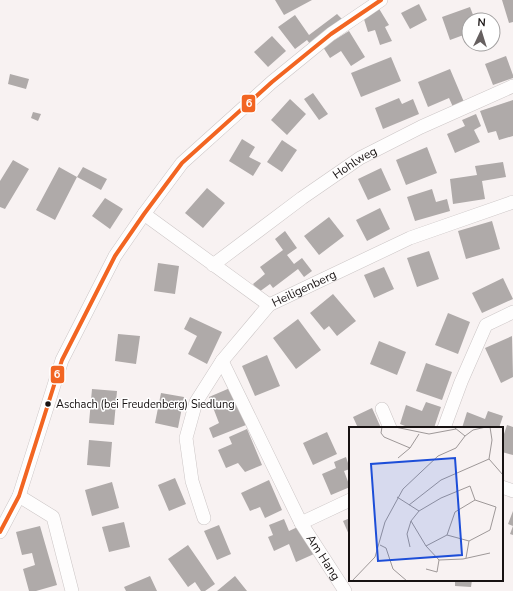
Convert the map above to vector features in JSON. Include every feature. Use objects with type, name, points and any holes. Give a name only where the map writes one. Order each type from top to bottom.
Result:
[{"type":"street","points":[[0,532],[19,496],[62,360],[115,256],[144,214],[182,163],[272,82],[331,34],[381,0]]},
{"type":"street","name":"Hohlweg","points":[[213,265],[302,198],[360,158],[421,127],[513,86]]},
{"type":"street","name":"Heiligenberg","points":[[204,518],[192,481],[186,438],[196,402],[222,361],[269,305],[410,238],[513,202]]},
{"type":"street","points":[[144,214],[269,305]]},
{"type":"street","points":[[444,427],[461,382],[486,325],[513,312]]},
{"type":"street","points":[[222,361],[301,523],[349,500]]},
{"type":"street","points":[[382,409],[390,427]]},
{"type":"street","points":[[503,487],[513,491]]},
{"type":"street","points":[[19,496],[53,517],[72,591]]},
{"type":"street","name":"Am Hang","points":[[301,523],[345,591]]},
{"type":"building","points":[[275,0],[312,0],[284,15]]},
{"type":"building","points":[[502,0],[513,0],[513,22],[509,23]]},
{"type":"building","points":[[419,4],[427,20],[410,29],[401,13]]},
{"type":"building","points":[[378,7],[389,25],[385,27],[392,41],[380,45],[375,30],[368,32],[363,16]]},
{"type":"building","points":[[470,7],[472,12],[461,12],[461,36],[450,40],[442,17]]},
{"type":"building","points":[[337,14],[342,19],[310,44],[307,40],[295,49],[278,27],[295,15],[309,35]]},
{"type":"building","points":[[349,31],[365,57],[351,66],[341,51],[330,58],[323,47]]},
{"type":"building","points":[[272,36],[286,51],[268,67],[254,52]]},
{"type":"building","points":[[506,56],[513,78],[493,85],[485,64]]},
{"type":"building","points":[[391,57],[401,81],[361,97],[351,73]]},
{"type":"building","points":[[450,69],[464,102],[453,107],[449,98],[428,107],[418,82]]},
{"type":"building","points":[[10,74],[29,79],[26,89],[8,84]]},
{"type":"building","points":[[313,93],[328,114],[319,120],[304,99]]},
{"type":"building","points":[[399,98],[402,104],[413,99],[419,114],[383,129],[375,108]]},
{"type":"building","points":[[290,99],[306,114],[287,135],[271,120]]},
{"type":"building","points":[[513,100],[513,136],[499,140],[496,131],[488,133],[480,111]]},
{"type":"building","points":[[33,112],[41,114],[38,121],[31,118]]},
{"type":"building","points":[[476,114],[481,126],[474,130],[480,142],[455,153],[447,134],[465,126],[462,120]]},
{"type":"building","points":[[242,139],[255,147],[249,157],[261,163],[253,176],[229,161]]},
{"type":"building","points":[[282,140],[297,150],[282,172],[267,162]]},
{"type":"building","points":[[427,147],[437,173],[406,185],[396,160]]},
{"type":"building","points":[[13,160],[29,169],[5,209],[0,207],[0,181]]},
{"type":"building","points":[[503,162],[506,177],[482,181],[485,199],[453,204],[450,179],[477,175],[475,166]]},
{"type":"building","points":[[59,167],[77,177],[55,220],[36,210]]},
{"type":"building","points":[[83,167],[107,179],[101,190],[77,177]]},
{"type":"building","points":[[381,168],[391,190],[368,200],[358,179]]},
{"type":"building","points":[[207,188],[225,203],[203,228],[185,213]]},
{"type":"building","points":[[432,189],[436,202],[447,199],[450,211],[415,221],[407,197]]},
{"type":"building","points":[[105,198],[123,209],[110,229],[92,216]]},
{"type":"building","points":[[380,208],[390,229],[367,241],[356,220]]},
{"type":"building","points":[[329,217],[344,236],[319,255],[304,236]]},
{"type":"building","points":[[492,221],[500,249],[466,259],[458,231]]},
{"type":"building","points":[[285,231],[297,248],[287,255],[294,264],[302,258],[312,271],[304,277],[298,269],[273,288],[270,284],[259,292],[253,284],[265,274],[260,267],[283,250],[275,239]]},
{"type":"building","points":[[429,251],[439,279],[417,287],[407,258]]},
{"type":"building","points":[[158,263],[179,266],[175,294],[154,291]]},
{"type":"building","points":[[384,267],[394,289],[374,298],[364,275]]},
{"type":"building","points":[[503,278],[513,299],[482,313],[472,293]]},
{"type":"building","points":[[333,294],[356,321],[337,336],[329,326],[324,330],[310,313]]},
{"type":"building","points":[[448,313],[470,322],[458,354],[435,345]]},
{"type":"building","points":[[190,317],[222,332],[207,364],[188,354],[197,336],[184,329]]},
{"type":"building","points":[[298,319],[321,350],[296,369],[273,338]]},
{"type":"building","points":[[118,334],[140,336],[136,364],[115,361]]},
{"type":"building","points":[[512,336],[513,377],[501,383],[485,348]]},
{"type":"building","points":[[379,341],[406,352],[397,375],[370,364]]},
{"type":"building","points":[[267,355],[280,386],[255,396],[242,366]]},
{"type":"building","points":[[426,363],[452,372],[442,400],[416,391]]},
{"type":"building","points":[[230,388],[246,425],[213,438],[209,428],[219,423],[209,397]]},
{"type":"building","points":[[92,389],[117,391],[114,425],[89,423]]},
{"type":"building","points":[[161,393],[184,397],[178,428],[155,423]]},
{"type":"building","points":[[426,402],[441,407],[434,427],[408,427],[400,424],[406,405],[422,411]]},
{"type":"building","points":[[372,408],[381,427],[358,427],[353,417]]},
{"type":"building","points":[[488,411],[503,416],[499,427],[462,427],[467,412],[485,419]]},
{"type":"building","points":[[507,425],[513,427],[513,455],[503,452],[503,437]]},
{"type":"building","points":[[247,429],[262,465],[245,472],[238,463],[226,468],[218,450],[232,444],[229,437]]},
{"type":"building","points":[[327,432],[337,454],[313,465],[303,443]]},
{"type":"building","points":[[89,440],[112,442],[110,467],[87,465]]},
{"type":"building","points":[[346,457],[349,469],[344,471],[349,487],[331,495],[322,474],[336,468],[334,462]]},
{"type":"building","points":[[175,478],[186,504],[169,511],[158,485]]},
{"type":"building","points":[[269,480],[282,510],[265,518],[260,507],[250,511],[241,493]]},
{"type":"building","points":[[112,482],[119,508],[92,516],[85,490]]},
{"type":"building","points":[[513,511],[513,526],[508,524]]},
{"type":"building","points":[[349,518],[349,535],[343,521]]},
{"type":"building","points":[[284,519],[289,531],[302,525],[314,554],[296,562],[289,544],[274,551],[268,537],[273,535],[269,525]]},
{"type":"building","points":[[124,522],[130,547],[109,552],[102,527]]},
{"type":"building","points":[[219,525],[231,554],[217,560],[204,531]]},
{"type":"building","points":[[40,526],[57,585],[36,591],[29,591],[23,569],[35,565],[32,553],[22,555],[16,532]]},
{"type":"building","points":[[513,526],[513,535],[510,534]]},
{"type":"building","points":[[188,545],[215,584],[205,591],[201,591],[195,582],[188,587],[168,559]]},
{"type":"building","points":[[150,576],[157,591],[126,591],[124,587]]},
{"type":"building","points":[[235,576],[247,591],[217,591]]},
{"type":"building","points":[[455,581],[472,581],[471,587],[455,586]]},
{"type":"transit line","name":"6","points":[[0,532],[19,496],[62,360],[115,256],[144,214],[182,163],[272,82],[331,34],[381,0]]},
{"type":"place","name":"Aschach (bei Freudenberg) Siedlung","points":[[48,404]]}]
